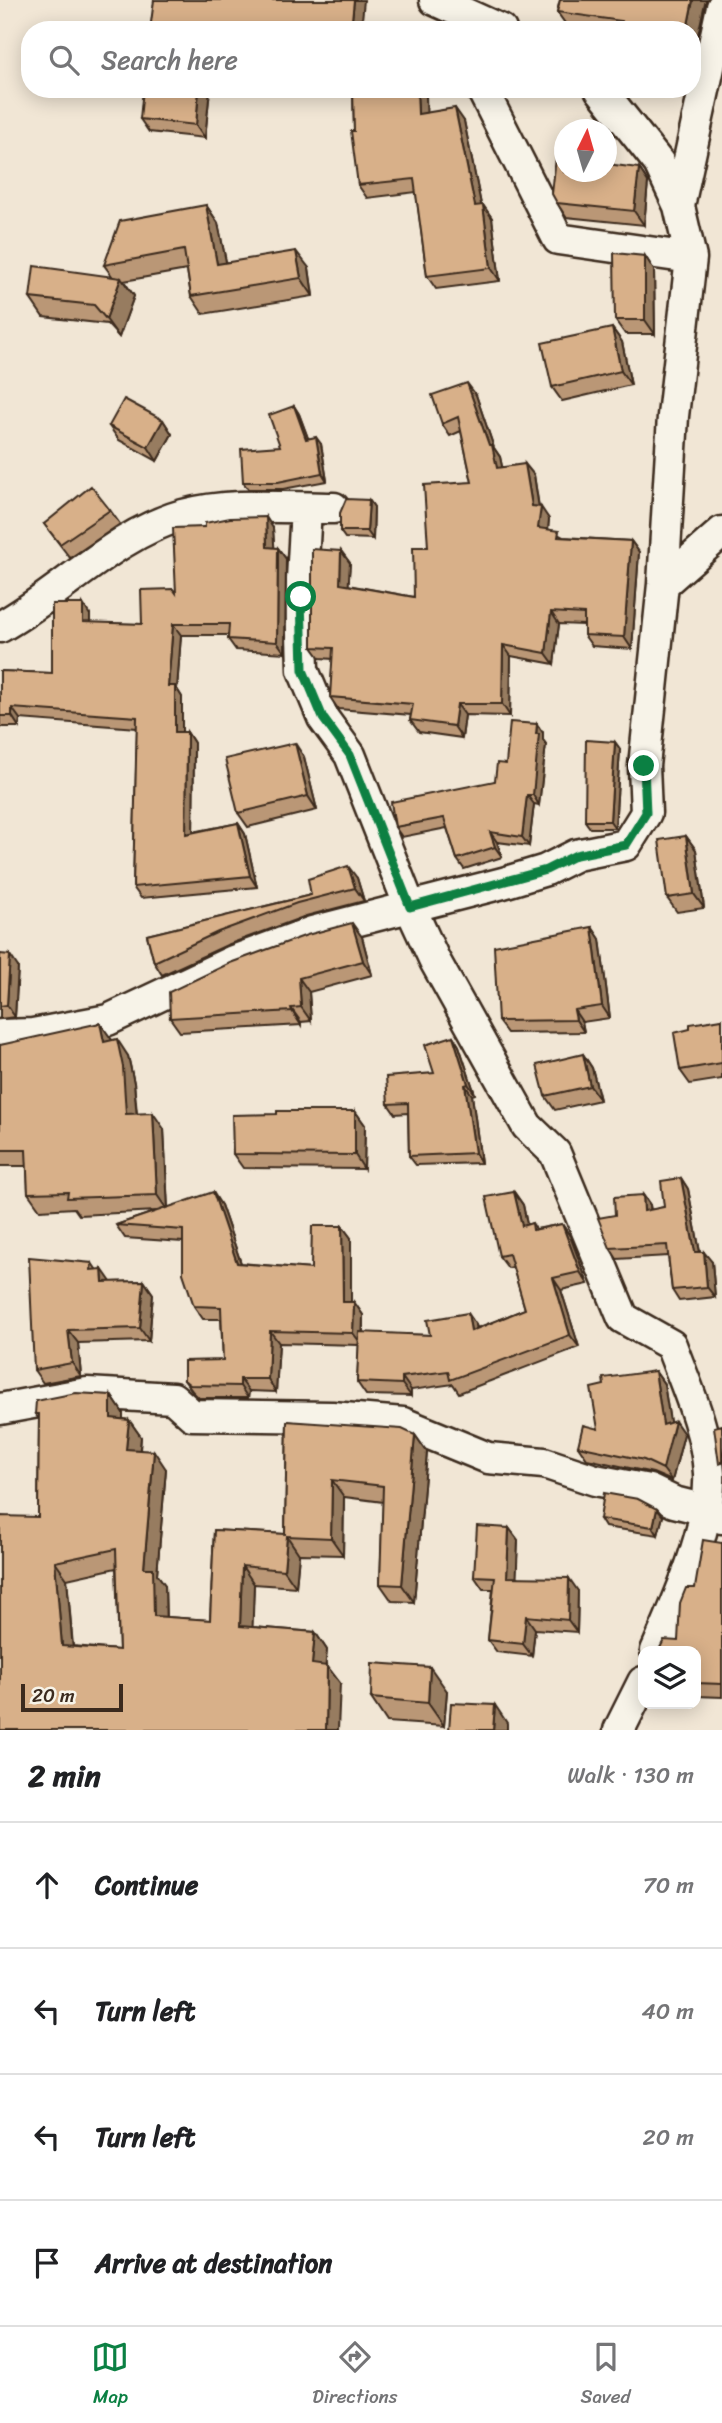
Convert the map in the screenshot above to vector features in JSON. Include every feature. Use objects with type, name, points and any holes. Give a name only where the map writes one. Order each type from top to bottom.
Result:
[{"type":"street","points":[[436,0],[447,21]]},
{"type":"street","points":[[436,0],[482,21]]},
{"type":"street","points":[[680,206],[722,7]]},
{"type":"street","points":[[487,98],[558,239],[691,258]]},
{"type":"street","points":[[0,1035],[33,1034],[108,1020],[255,953],[312,932],[546,870],[576,855],[626,845],[646,813],[644,766],[663,584],[673,415],[691,258],[680,206],[659,163],[607,98]]},
{"type":"street","points":[[0,627],[133,537],[183,515],[234,509],[320,508],[301,597],[303,670],[323,718],[350,755],[410,907],[435,961],[527,1126],[555,1153],[624,1318],[671,1345],[701,1428],[714,1514],[658,1646]]},
{"type":"street","points":[[663,584],[722,531]]},
{"type":"street","points":[[0,1409],[87,1393],[173,1398],[192,1415],[332,1418],[403,1423],[488,1458],[544,1464],[595,1480],[649,1490],[674,1502],[714,1514]]},
{"type":"street","points":[[619,1730],[638,1692]]},
{"type":"building","points":[[154,0],[354,0],[352,21],[151,21]]},
{"type":"building","points":[[560,0],[693,0],[689,21],[622,21],[557,12]]},
{"type":"building","points":[[142,98],[198,98],[196,125],[140,119]]},
{"type":"building","points":[[353,98],[417,98],[418,114],[455,108],[475,206],[483,205],[491,268],[427,276],[414,179],[358,185],[351,131],[354,131]]},
{"type":"building","points":[[617,165],[639,168],[634,211],[557,203],[552,194],[554,176],[554,182],[617,182]]},
{"type":"building","points":[[206,205],[217,264],[296,251],[301,278],[191,296],[184,250],[104,265],[120,221]]},
{"type":"building","points":[[614,253],[645,256],[645,320],[615,320]]},
{"type":"building","points":[[34,266],[121,278],[106,319],[94,305],[30,298]]},
{"type":"building","points":[[612,328],[621,371],[552,387],[542,343]]},
{"type":"building","points":[[467,383],[489,445],[492,445],[497,468],[525,464],[532,506],[541,507],[538,528],[559,531],[558,537],[631,541],[624,637],[584,635],[584,614],[551,612],[546,653],[503,645],[502,704],[457,704],[454,726],[410,720],[413,704],[330,697],[333,648],[312,647],[312,549],[341,551],[340,584],[414,597],[413,547],[428,547],[424,485],[472,482],[458,417],[442,424],[432,395]]},
{"type":"building","points":[[124,399],[163,420],[148,447],[109,426]]},
{"type":"building","points":[[294,406],[306,439],[316,437],[322,473],[278,482],[243,482],[241,449],[280,446],[269,415]]},
{"type":"building","points":[[91,486],[110,510],[60,544],[44,524]]},
{"type":"building","points":[[346,499],[369,500],[367,531],[340,531],[340,513]]},
{"type":"building","points":[[266,517],[267,547],[278,548],[277,642],[228,639],[229,624],[173,624],[168,686],[175,686],[175,732],[187,732],[186,834],[238,823],[250,876],[133,887],[137,717],[12,708],[12,716],[0,716],[0,671],[52,673],[52,604],[83,604],[83,622],[142,624],[141,590],[173,589],[176,593],[173,528],[205,527],[205,523],[230,518]]},
{"type":"building","points":[[510,722],[537,724],[536,734],[539,734],[533,795],[527,795],[522,837],[490,832],[495,847],[457,859],[444,818],[395,827],[391,802],[495,781],[497,763],[506,764]]},
{"type":"building","points":[[586,740],[615,742],[610,821],[585,821]]},
{"type":"building","points":[[295,743],[308,796],[238,813],[225,759]]},
{"type":"building","points":[[686,836],[694,894],[667,898],[659,840]]},
{"type":"building","points":[[348,866],[355,888],[297,903],[218,932],[154,962],[147,935],[311,895],[308,879]]},
{"type":"building","points":[[352,923],[363,961],[299,978],[301,1007],[291,1008],[292,1011],[170,1018],[169,992],[230,963],[307,935]]},
{"type":"building","points":[[592,927],[602,1006],[574,1010],[576,1020],[498,1021],[494,946]]},
{"type":"building","points":[[0,954],[10,955],[7,1005],[0,1006]]},
{"type":"building","points":[[722,1019],[722,1063],[680,1070],[674,1033],[690,1029],[690,1024]]},
{"type":"building","points":[[100,1023],[104,1042],[117,1039],[123,1067],[126,1114],[153,1113],[157,1195],[67,1198],[68,1192],[28,1193],[26,1150],[0,1150],[0,1045]]},
{"type":"building","points":[[453,1036],[468,1084],[465,1085],[475,1153],[409,1156],[408,1103],[388,1104],[386,1077],[434,1073],[425,1045]]},
{"type":"building","points":[[583,1054],[590,1086],[545,1096],[537,1065]]},
{"type":"building","points":[[277,1111],[355,1111],[355,1155],[233,1154],[232,1115],[277,1114]]},
{"type":"building","points":[[681,1178],[695,1252],[704,1252],[707,1287],[672,1290],[667,1245],[610,1248],[598,1218],[615,1215],[614,1197],[643,1195],[644,1211],[664,1207],[661,1181]]},
{"type":"building","points":[[213,1192],[237,1263],[311,1269],[312,1226],[342,1226],[343,1302],[354,1302],[353,1333],[270,1331],[268,1379],[240,1379],[240,1386],[190,1385],[184,1380],[184,1361],[223,1360],[221,1307],[194,1306],[183,1273],[183,1230],[116,1225]]},
{"type":"building","points":[[514,1192],[522,1226],[532,1223],[533,1230],[562,1224],[580,1272],[553,1278],[570,1335],[450,1380],[448,1371],[402,1377],[402,1384],[357,1382],[359,1332],[430,1335],[427,1320],[468,1313],[471,1331],[525,1309],[509,1254],[499,1256],[486,1197]]},
{"type":"building","points":[[29,1257],[92,1263],[91,1270],[102,1269],[103,1282],[144,1281],[140,1328],[68,1330],[72,1363],[34,1370]]},
{"type":"building","points":[[655,1371],[663,1425],[675,1421],[663,1469],[644,1460],[578,1446],[583,1425],[598,1429],[591,1388],[604,1385],[603,1378]]},
{"type":"building","points":[[76,1393],[111,1395],[111,1418],[129,1420],[126,1449],[154,1451],[144,1568],[153,1568],[154,1616],[210,1620],[214,1530],[285,1534],[287,1421],[402,1429],[415,1435],[402,1585],[380,1584],[383,1486],[332,1480],[331,1538],[287,1536],[284,1570],[242,1566],[240,1626],[315,1632],[312,1664],[327,1666],[326,1730],[0,1730],[0,1516],[38,1517],[39,1414],[35,1414],[36,1401]],"holes":[[[116,1549],[119,1650],[62,1646],[55,1562]]]},
{"type":"building","points":[[722,1425],[722,1463],[719,1464],[714,1427]]},
{"type":"building","points":[[604,1493],[638,1499],[657,1509],[653,1527],[600,1519]]},
{"type":"building","points":[[477,1526],[509,1528],[507,1577],[569,1578],[568,1620],[526,1616],[523,1644],[488,1640],[495,1577],[474,1576]]},
{"type":"building","points":[[703,1540],[722,1543],[722,1684],[701,1683],[701,1646],[661,1646],[664,1640],[678,1641],[680,1603],[686,1588],[695,1588]]},
{"type":"building","points":[[372,1663],[430,1667],[428,1703],[371,1698]]},
{"type":"building","points":[[451,1703],[495,1705],[493,1730],[449,1730]]},
{"type":"route","points":[[301,597],[303,670],[323,718],[350,755],[410,907],[546,870],[576,855],[626,845],[646,813],[644,766]]}]
